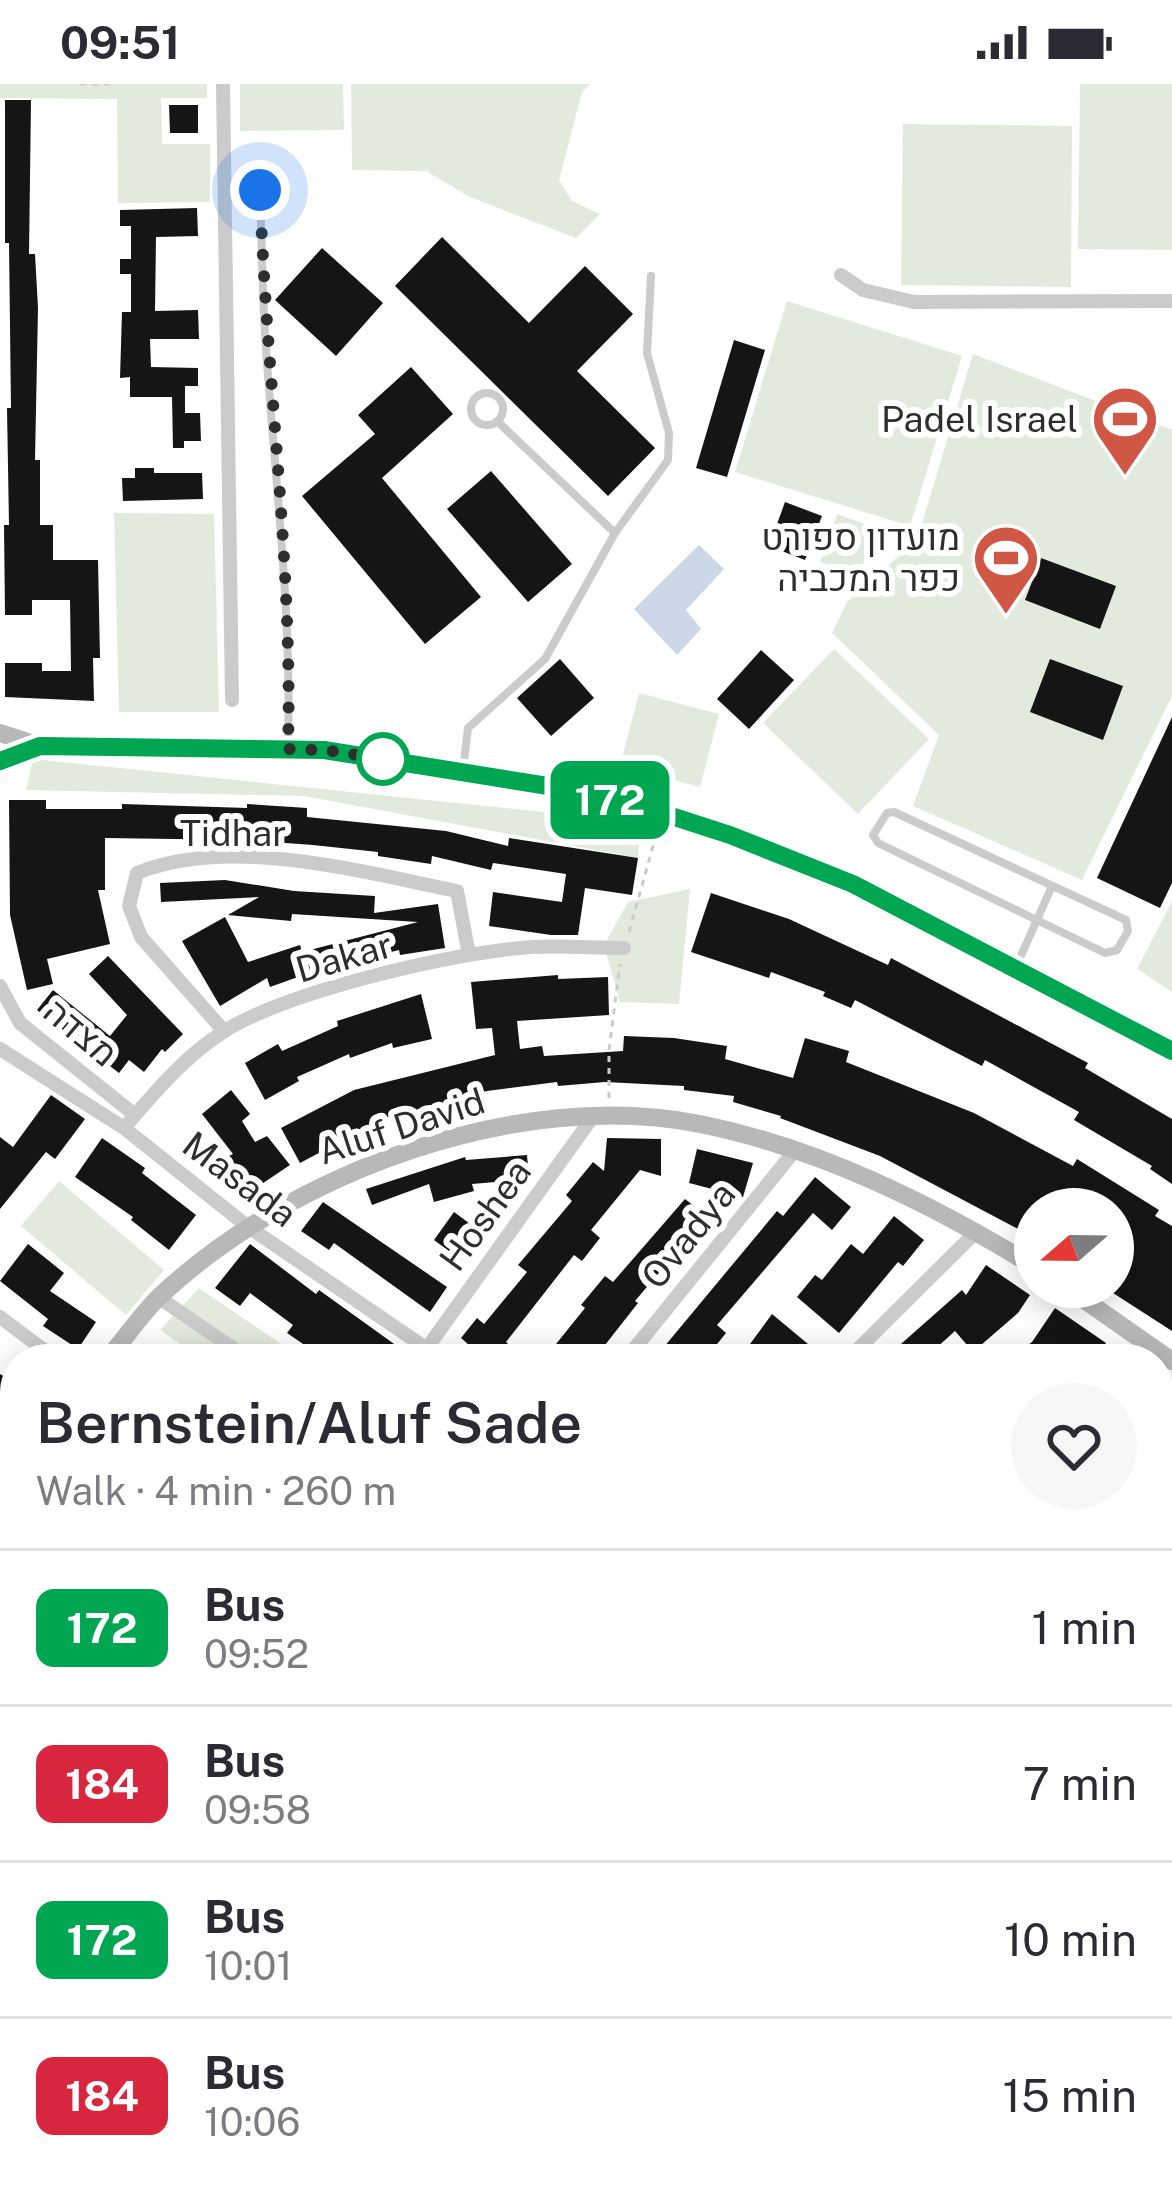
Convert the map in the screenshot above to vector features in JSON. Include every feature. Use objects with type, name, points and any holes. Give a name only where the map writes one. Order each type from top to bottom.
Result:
[{"type":"street","points":[[223,84],[232,700]]},
{"type":"street","points":[[841,275],[863,290],[914,302],[1172,301]]},
{"type":"street","points":[[0,733],[40,746],[324,750],[573,790],[730,835],[853,884],[1172,1051]]},
{"type":"street","points":[[0,761],[40,746]]},
{"type":"street","name":"Tidhar","points":[[224,1031],[141,937],[130,906],[136,873],[160,863],[276,859],[346,868],[457,892],[469,956]]},
{"type":"street","name":"Dakar","points":[[124,1128],[168,1076],[224,1031],[302,998],[469,956],[532,947],[624,948]]},
{"type":"street","name":"מצדה","points":[[0,986],[20,1023],[135,1115]]},
{"type":"street","name":"Masada","points":[[0,1049],[124,1128],[248,1226],[421,1344]]},
{"type":"street","name":"Aluf David","points":[[120,1344],[158,1298],[248,1226],[299,1195],[446,1140],[511,1124],[592,1118],[694,1123],[796,1149],[976,1232],[1014,1255]]},
{"type":"street","name":"Hoshea","points":[[430,1344],[592,1118]]},
{"type":"street","name":"Ovadya","points":[[638,1344],[796,1149]]},
{"type":"street","points":[[863,1344],[976,1232]]},
{"type":"street","points":[[158,1298],[226,1344]]},
{"type":"street","points":[[1096,1308],[1149,1344]]},
{"type":"street","points":[[0,1317],[36,1344]]},
{"type":"lane","points":[[260,190],[266,350],[290,665],[288,749]]},
{"type":"lane","points":[[462,772],[468,728],[545,659],[615,533],[663,470],[671,444],[647,353],[651,276]]},
{"type":"lane","points":[[494,394],[502,402],[498,422],[483,424],[474,418],[472,403],[479,395],[494,394]]},
{"type":"lane","points":[[498,422],[615,533]]},
{"type":"lane","points":[[894,812],[1126,920],[1128,931],[1117,950],[1105,953],[1037,917],[878,843],[873,836],[876,826],[894,812]]},
{"type":"lane","points":[[1016,969],[1052,886]]},
{"type":"path","points":[[80,84],[109,84]]},
{"type":"shaded area","points":[[0,84],[207,84],[207,98],[161,98],[162,144],[210,144],[210,202],[118,203],[117,99],[0,98]]},
{"type":"shaded area","points":[[240,84],[343,84],[344,130],[240,131]]},
{"type":"shaded area","points":[[351,84],[590,84],[582,92],[559,180],[572,201],[600,214],[576,238],[470,197],[426,171],[352,170]]},
{"type":"shaded area","points":[[1080,84],[1172,84],[1172,250],[1078,249]]},
{"type":"shaded area","points":[[903,124],[1072,126],[1071,287],[901,285]]},
{"type":"shaded area","points":[[787,301],[962,356],[910,526],[735,472]]},
{"type":"shaded area","name":"מועדון ספורט כפר המכביה","points":[[973,354],[1172,430],[1172,696],[1082,880],[913,806],[939,735],[832,633],[847,602],[917,540]]},
{"type":"shaded area","points":[[114,513],[214,514],[219,712],[119,712]]},
{"type":"shaded area","points":[[837,514],[876,528],[858,577],[820,562]]},
{"type":"shaded area","points":[[834,649],[929,739],[858,814],[763,723]]},
{"type":"shaded area","points":[[639,693],[719,714],[700,787],[620,766]]},
{"type":"shaded area","points":[[33,759],[641,822],[638,858],[304,796],[26,790]]},
{"type":"shaded area","points":[[690,889],[679,1004],[620,1002],[604,945],[628,902]]},
{"type":"shaded area","points":[[1172,901],[1172,992],[1137,969]]},
{"type":"shaded area","points":[[59,1181],[164,1270],[126,1315],[21,1226]]},
{"type":"shaded area","points":[[199,1288],[281,1344],[180,1344],[160,1330]]},
{"type":"water","points":[[699,545],[724,569],[686,610],[701,629],[677,655],[634,609]]},
{"type":"building","points":[[5,100],[31,100],[29,254],[35,254],[38,308],[35,460],[40,460],[40,525],[53,525],[53,560],[98,560],[100,658],[93,658],[94,701],[5,697],[5,663],[42,663],[42,671],[71,671],[70,600],[32,600],[32,615],[5,615],[7,408],[11,408]]},
{"type":"building","points":[[169,105],[198,105],[198,133],[170,133]]},
{"type":"building","points":[[197,208],[198,236],[156,237],[155,311],[198,310],[199,339],[150,339],[151,367],[198,368],[198,386],[185,386],[185,413],[200,413],[201,441],[184,441],[184,448],[173,448],[172,397],[130,397],[130,377],[120,378],[122,312],[131,312],[131,274],[120,274],[120,259],[131,259],[131,226],[120,226],[120,210]]},
{"type":"building","points":[[442,237],[529,323],[585,266],[633,314],[577,371],[655,448],[608,496],[395,286]]},
{"type":"building","points":[[322,248],[383,303],[336,356],[275,300]]},
{"type":"building","points":[[734,340],[765,350],[727,477],[696,468]]},
{"type":"building","points":[[411,367],[453,414],[382,478],[481,597],[425,644],[302,496],[375,434],[358,415]]},
{"type":"building","points":[[135,468],[202,473],[203,499],[123,501],[122,478],[135,478]]},
{"type":"building","points":[[491,471],[572,564],[528,602],[447,509]]},
{"type":"building","points":[[785,502],[822,516],[805,560],[769,546]]},
{"type":"building","points":[[1041,558],[1116,586],[1100,629],[1025,600]]},
{"type":"building","points":[[761,650],[794,680],[749,729],[717,699]]},
{"type":"building","points":[[560,659],[594,698],[551,736],[517,698]]},
{"type":"building","points":[[1050,659],[1123,686],[1103,740],[1030,712]]},
{"type":"building","points":[[1172,717],[1172,883],[1160,908],[1097,878]]},
{"type":"building","points":[[9,800],[46,800],[46,809],[122,809],[122,804],[307,808],[307,817],[446,831],[508,846],[509,838],[638,858],[632,895],[585,888],[578,935],[551,935],[489,926],[493,892],[562,902],[566,874],[493,863],[491,870],[432,856],[431,864],[313,845],[105,838],[105,890],[98,890],[110,944],[47,959],[53,984],[27,990],[10,915]]},
{"type":"building","points":[[225,880],[294,891],[375,896],[374,913],[438,904],[445,948],[400,955],[399,950],[270,987],[267,978],[220,1006],[182,941],[225,917],[248,962],[300,945],[302,952],[418,922],[292,914],[291,921],[228,915],[259,897],[161,902],[160,883]]},
{"type":"building","points":[[711,893],[789,919],[888,965],[891,958],[1088,1063],[1085,1068],[1172,1119],[1172,1184],[1152,1166],[1074,1120],[1079,1112],[985,1060],[982,1066],[855,1000],[851,1008],[823,996],[825,992],[771,972],[769,978],[691,952]]},
{"type":"building","points":[[108,956],[183,1034],[165,1052],[162,1049],[144,1072],[129,1060],[119,1073],[37,1010],[53,990],[110,1036],[127,1015],[89,974]]},
{"type":"building","points":[[558,975],[558,979],[608,977],[609,1015],[517,1021],[520,1049],[542,1046],[544,1056],[623,1051],[624,1036],[674,1038],[727,1046],[725,1059],[793,1078],[805,1038],[849,1051],[846,1062],[974,1113],[1073,1166],[1077,1159],[1124,1188],[1014,1188],[1014,1227],[880,1156],[733,1102],[734,1096],[684,1090],[684,1086],[605,1082],[558,1086],[557,1082],[487,1091],[385,1118],[300,1163],[281,1128],[354,1090],[495,1055],[492,1028],[476,1029],[471,982]]},
{"type":"building","points":[[421,994],[432,1039],[393,1048],[392,1043],[350,1058],[349,1054],[297,1077],[299,1081],[265,1100],[245,1063],[278,1044],[282,1051],[338,1026],[337,1021]]},
{"type":"building","points":[[231,1090],[250,1114],[242,1121],[255,1142],[267,1136],[290,1165],[250,1192],[227,1157],[233,1154],[202,1114]]},
{"type":"building","points":[[51,1095],[85,1119],[55,1159],[46,1152],[0,1209],[0,1137],[13,1147]]},
{"type":"building","points":[[102,1138],[145,1168],[142,1173],[196,1215],[169,1250],[133,1217],[75,1177]]},
{"type":"building","points":[[607,1138],[661,1139],[661,1176],[640,1170],[591,1230],[600,1238],[582,1261],[574,1255],[508,1344],[468,1344],[461,1338],[477,1318],[484,1324],[527,1272],[518,1265],[572,1201],[566,1195],[593,1162],[604,1171]]},
{"type":"building","points":[[697,1149],[753,1163],[743,1197],[689,1183]]},
{"type":"building","points":[[527,1155],[529,1179],[472,1184],[474,1191],[434,1202],[429,1184],[372,1205],[366,1189],[465,1157]]},
{"type":"building","points":[[815,1177],[851,1207],[832,1230],[813,1213],[717,1325],[726,1333],[717,1344],[666,1344],[777,1211],[783,1216]]},
{"type":"building","points":[[1134,1194],[1159,1210],[1155,1216],[1172,1226],[1172,1331],[1134,1307]]},
{"type":"building","points":[[685,1199],[707,1216],[635,1301],[638,1303],[606,1344],[556,1344],[605,1276],[613,1282]]},
{"type":"building","points":[[323,1202],[447,1287],[430,1312],[334,1243],[329,1250],[301,1231]]},
{"type":"building","points":[[454,1212],[481,1232],[461,1260],[434,1240]]},
{"type":"building","points":[[894,1216],[924,1240],[903,1266],[898,1262],[839,1333],[797,1297],[815,1275],[822,1280],[851,1244],[863,1254]]},
{"type":"building","points":[[28,1244],[64,1273],[50,1291],[96,1322],[81,1344],[70,1344],[43,1326],[48,1319],[0,1281]]},
{"type":"building","points":[[250,1244],[394,1344],[303,1344],[287,1333],[293,1325],[250,1293],[240,1306],[215,1288]]},
{"type":"building","points":[[986,1265],[1014,1284],[1014,1308],[1021,1308],[982,1344],[966,1344],[955,1331],[941,1344],[901,1344],[962,1290],[966,1295]]},
{"type":"building","points":[[1055,1308],[1106,1343],[1105,1344],[1029,1344]]},
{"type":"building","points":[[772,1314],[808,1344],[750,1344]]},
{"type":"bus line","name":"172","points":[[0,761],[40,746],[324,750],[573,790],[730,835],[853,884],[1172,1051]]},
{"type":"place","name":"Padel Israel","points":[[1125,478]]},
{"type":"place","name":"מועדון ספורט כפר המכביה","points":[[1006,617]]},
{"type":"route","points":[[260,190],[266,350],[290,665],[288,749],[383,759]]}]
